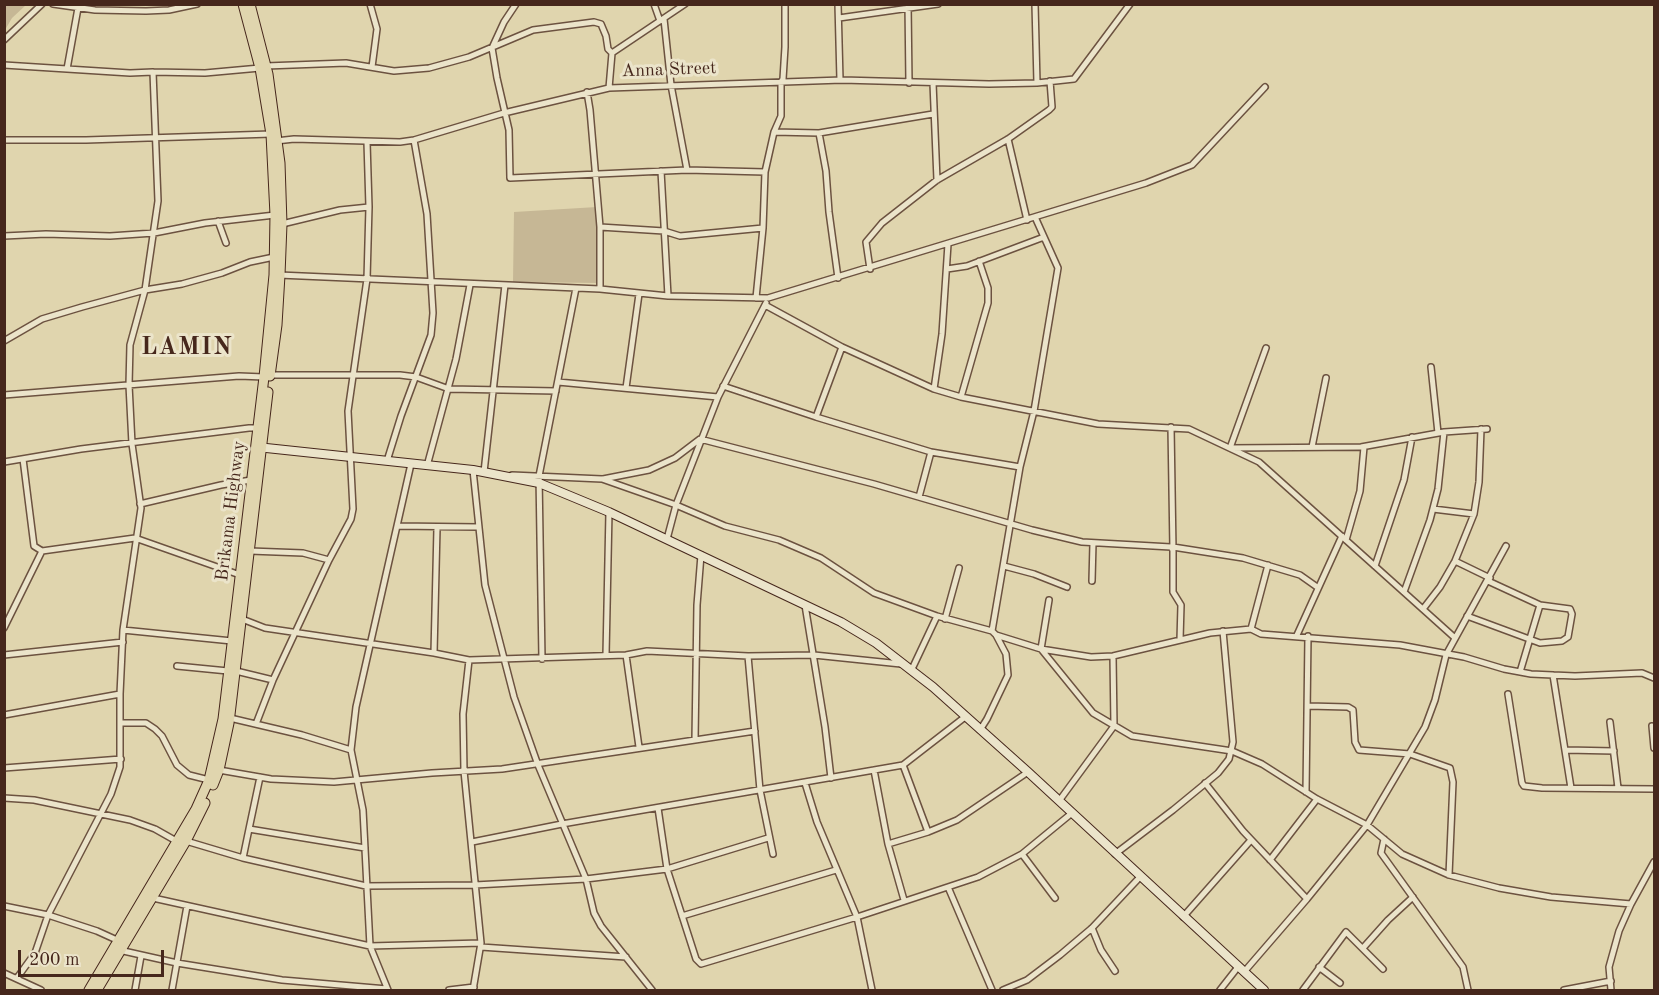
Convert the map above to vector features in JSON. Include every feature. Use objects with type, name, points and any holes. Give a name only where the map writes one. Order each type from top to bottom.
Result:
[{"type":"highway","name":"Brikama Highway","points":[[243,4],[263,67]]},
{"type":"highway","name":"Brikama Highway","points":[[97,990],[118,947],[201,813],[219,770],[230,718],[232,641],[251,480],[258,447],[257,428],[277,325],[277,275],[282,224],[274,139],[250,4]]},
{"type":"highway","name":"Brikama Highway","points":[[274,139],[274,257],[277,275]]},
{"type":"highway","name":"Brikama Highway","points":[[118,947],[153,898],[182,842],[209,780],[219,741],[242,620],[267,376]]},
{"type":"highway","name":"Brikama Highway","points":[[89,990],[107,967]]},
{"type":"main road","points":[[258,447],[539,479],[853,628],[908,667],[1028,772],[1264,990]]},
{"type":"street","points":[[4,40],[42,4]]},
{"type":"street","points":[[52,4],[95,10],[154,8],[169,10],[197,4]]},
{"type":"street","points":[[370,4],[377,28],[372,67]]},
{"type":"street","points":[[516,4],[504,22],[492,48],[509,130],[510,178],[687,170],[765,172]]},
{"type":"street","points":[[654,4],[662,20],[671,85],[687,170]]},
{"type":"street","points":[[612,53],[685,4]]},
{"type":"street","points":[[756,298],[763,228],[765,172],[774,132],[781,116],[785,4]]},
{"type":"street","points":[[838,4],[840,80]]},
{"type":"street","points":[[839,18],[938,4]]},
{"type":"street","points":[[1035,4],[1037,82]]},
{"type":"street","name":"Anna Street","points":[[4,140],[155,138],[368,142],[414,140],[504,113],[609,88],[840,80],[933,83],[1037,82],[1074,79],[1130,4]]},
{"type":"street","points":[[907,7],[909,83]]},
{"type":"street","points":[[67,69],[78,8]]},
{"type":"street","points":[[4,65],[130,73],[206,73],[263,67],[346,63],[394,71],[429,68],[451,63],[533,30],[594,22],[602,24],[608,49],[612,53],[609,88]]},
{"type":"street","points":[[17,978],[34,953],[48,915],[111,794],[121,759],[120,694],[123,630],[140,504],[132,444],[129,385],[130,345],[146,290],[158,201],[153,72]]},
{"type":"street","points":[[870,269],[866,242],[882,223],[937,180],[1008,139],[1052,106],[1050,81]]},
{"type":"street","points":[[933,83],[937,180]]},
{"type":"street","points":[[277,275],[600,289],[668,296],[768,298],[1035,218],[1146,183],[1192,165],[1265,87]]},
{"type":"street","points":[[587,92],[600,227],[600,289]]},
{"type":"street","points":[[774,132],[819,133],[868,123],[933,114]]},
{"type":"street","points":[[819,133],[826,171],[838,278]]},
{"type":"street","points":[[1008,139],[1027,220]]},
{"type":"street","points":[[387,461],[431,335],[433,313],[427,214],[414,140]]},
{"type":"street","points":[[256,724],[273,680],[329,560],[351,519],[353,509],[348,411],[368,279],[368,142]]},
{"type":"street","points":[[661,171],[668,296]]},
{"type":"street","points":[[282,224],[340,210],[369,207]]},
{"type":"street","points":[[4,236],[46,234],[110,236],[154,232],[275,214]]},
{"type":"street","points":[[980,730],[1008,675],[1006,654],[994,633],[1020,467],[1034,411],[1058,268],[1035,218]]},
{"type":"street","points":[[218,221],[226,243]]},
{"type":"street","points":[[600,227],[664,231],[680,236],[763,228]]},
{"type":"street","points":[[946,269],[967,266],[1044,237]]},
{"type":"street","points":[[934,389],[942,334],[948,244]]},
{"type":"street","points":[[4,341],[42,320],[146,290],[182,284],[222,273],[250,261],[274,257]]},
{"type":"street","points":[[961,397],[988,303],[988,288],[979,261]]},
{"type":"street","points":[[427,466],[449,389],[470,285]]},
{"type":"street","points":[[484,472],[505,285]]},
{"type":"street","points":[[542,659],[539,479],[576,288]]},
{"type":"street","points":[[626,388],[639,294]]},
{"type":"street","points":[[668,539],[676,505],[700,439],[723,386],[768,298]]},
{"type":"street","points":[[765,305],[843,347],[934,389],[961,397],[1098,424],[1189,429],[1230,448],[1259,462],[1455,638]]},
{"type":"street","points":[[816,417],[843,347]]},
{"type":"street","points":[[1230,448],[1266,348]]},
{"type":"street","points":[[1404,592],[1438,489],[1441,432],[1431,367]]},
{"type":"street","points":[[4,395],[239,376],[355,374],[416,377],[449,389],[556,391]]},
{"type":"street","points":[[1312,447],[1326,378]]},
{"type":"street","points":[[558,382],[718,397]]},
{"type":"street","points":[[723,386],[931,453],[1020,467]]},
{"type":"street","points":[[1171,427],[1173,592],[1181,605],[1180,640]]},
{"type":"street","points":[[4,462],[81,449],[257,428]]},
{"type":"street","points":[[1230,448],[1364,447],[1441,432],[1484,429],[1474,514],[1455,561],[1440,587],[1423,609]]},
{"type":"street","points":[[1375,566],[1404,480],[1412,438]]},
{"type":"street","points":[[539,479],[603,479],[649,470],[675,458],[700,439]]},
{"type":"street","points":[[700,439],[920,497],[1011,524],[1093,543],[1171,547],[1243,558],[1300,575],[1317,587]]},
{"type":"street","points":[[1297,635],[1317,587],[1344,538],[1359,491],[1364,447]]},
{"type":"street","points":[[920,497],[931,453]]},
{"type":"street","points":[[22,459],[34,546],[42,552],[135,538],[240,575]]},
{"type":"street","points":[[4,906],[48,915],[97,931],[118,947],[141,956],[282,980],[388,990],[370,946],[363,810],[351,750],[356,707],[369,645],[411,464]]},
{"type":"street","points":[[473,470],[485,585],[514,697],[538,765],[586,879],[594,913],[601,926],[652,990]]},
{"type":"street","points":[[603,479],[676,505],[725,526],[779,540],[821,558],[873,593],[945,619],[1041,649],[1091,657],[1113,656],[1223,631],[1251,629],[1261,633],[1400,645],[1464,657],[1520,672],[1553,675],[1642,673],[1654,678]]},
{"type":"street","points":[[140,504],[251,480]]},
{"type":"street","points":[[1433,509],[1474,514]]},
{"type":"street","points":[[606,656],[609,512]]},
{"type":"street","points":[[397,526],[437,528],[478,526]]},
{"type":"street","points":[[434,653],[437,528]]},
{"type":"street","points":[[1092,581],[1093,543]]},
{"type":"street","points":[[1220,990],[1307,899],[1367,825],[1425,727],[1435,700],[1446,655],[1506,546]]},
{"type":"street","points":[[250,551],[303,553],[329,560]]},
{"type":"street","points":[[4,628],[42,552]]},
{"type":"street","points":[[695,740],[700,555]]},
{"type":"street","points":[[1455,561],[1540,605],[1571,611],[1569,634],[1566,640],[1550,643],[1529,640],[1467,616]]},
{"type":"street","points":[[1251,629],[1268,565]]},
{"type":"street","points":[[1004,566],[1034,574],[1067,587]]},
{"type":"street","points":[[945,619],[959,568]]},
{"type":"street","points":[[1049,600],[1041,649],[1093,713],[1132,736],[1232,752],[1270,769],[1317,799],[1367,825],[1402,854],[1449,875],[1499,888],[1551,897],[1631,904]]},
{"type":"street","points":[[804,603],[814,655],[831,778]]},
{"type":"street","points":[[1520,672],[1540,605]]},
{"type":"street","points":[[242,620],[265,628],[469,660],[626,655],[646,651],[748,656],[814,655],[908,667],[937,616]]},
{"type":"street","points":[[123,630],[232,641]]},
{"type":"street","points":[[1115,854],[1205,783],[1225,765],[1232,752],[1223,631]]},
{"type":"street","points":[[1306,792],[1308,636]]},
{"type":"street","points":[[4,655],[123,642]]},
{"type":"street","points":[[626,655],[639,747]]},
{"type":"street","points":[[748,656],[760,790],[773,854]]},
{"type":"street","points":[[1059,801],[1114,726],[1113,656]]},
{"type":"street","points":[[449,990],[474,989],[481,945],[464,771],[463,714],[469,660]]},
{"type":"street","points":[[177,666],[232,671],[273,680]]},
{"type":"street","points":[[1553,675],[1571,788]]},
{"type":"street","points":[[4,715],[120,694]]},
{"type":"street","points":[[1508,694],[1522,783],[1527,787],[1654,789]]},
{"type":"street","points":[[1308,706],[1348,707],[1353,710],[1355,742],[1359,750],[1410,754],[1446,765],[1453,773],[1449,875]]},
{"type":"street","points":[[472,842],[562,824],[903,765],[965,717]]},
{"type":"street","points":[[230,718],[351,750]]},
{"type":"street","points":[[1610,722],[1618,788]]},
{"type":"street","points":[[120,723],[146,723],[162,736],[177,765],[189,775],[209,780]]},
{"type":"street","points":[[1652,726],[1654,748]]},
{"type":"street","points":[[219,770],[260,777],[334,782],[538,765],[639,747],[755,731]]},
{"type":"street","points":[[1566,750],[1614,751]]},
{"type":"street","points":[[4,768],[121,759]]},
{"type":"street","points":[[903,765],[928,832]]},
{"type":"street","points":[[874,770],[888,844],[904,900]]},
{"type":"street","points":[[888,844],[928,832],[957,820],[1028,772]]},
{"type":"street","points":[[243,858],[260,777]]},
{"type":"street","points":[[805,783],[817,822],[857,917],[872,990]]},
{"type":"street","points":[[1205,783],[1251,840],[1307,899]]},
{"type":"street","points":[[4,798],[34,800],[101,813],[155,829],[182,842],[366,886],[475,885],[586,879],[667,869],[768,837]]},
{"type":"street","points":[[1270,860],[1317,799]]},
{"type":"street","points":[[658,808],[667,869],[696,959],[701,964],[857,917],[978,877],[1022,854],[1072,813]]},
{"type":"street","points":[[249,829],[365,848]]},
{"type":"street","points":[[1383,839],[1381,853],[1463,967],[1468,990]]},
{"type":"street","points":[[1183,917],[1251,840]]},
{"type":"street","points":[[1022,854],[1055,898]]},
{"type":"street","points":[[1611,990],[1609,967],[1619,931],[1654,862]]},
{"type":"street","points":[[682,916],[836,870]]},
{"type":"street","points":[[1003,990],[1027,980],[1092,928],[1140,877]]},
{"type":"street","points":[[948,887],[992,990]]},
{"type":"street","points":[[1363,948],[1413,897]]},
{"type":"street","points":[[153,898],[370,946],[481,945],[626,957]]},
{"type":"street","points":[[172,990],[187,906]]},
{"type":"street","points":[[1092,928],[1101,950],[1115,970]]},
{"type":"street","points":[[1303,990],[1346,932],[1383,969]]},
{"type":"street","points":[[135,990],[141,956]]},
{"type":"street","points":[[1319,967],[1340,983]]},
{"type":"street","points":[[4,973],[41,990]]},
{"type":"street","points":[[1564,990],[1611,981]]},
{"type":"shaded area","points":[[5,4],[26,5],[12,18],[5,30]]},
{"type":"shaded area","points":[[597,207],[599,283],[513,282],[514,212]]},
{"type":"district","name":"LAMIN","points":[[187,348]]}]
